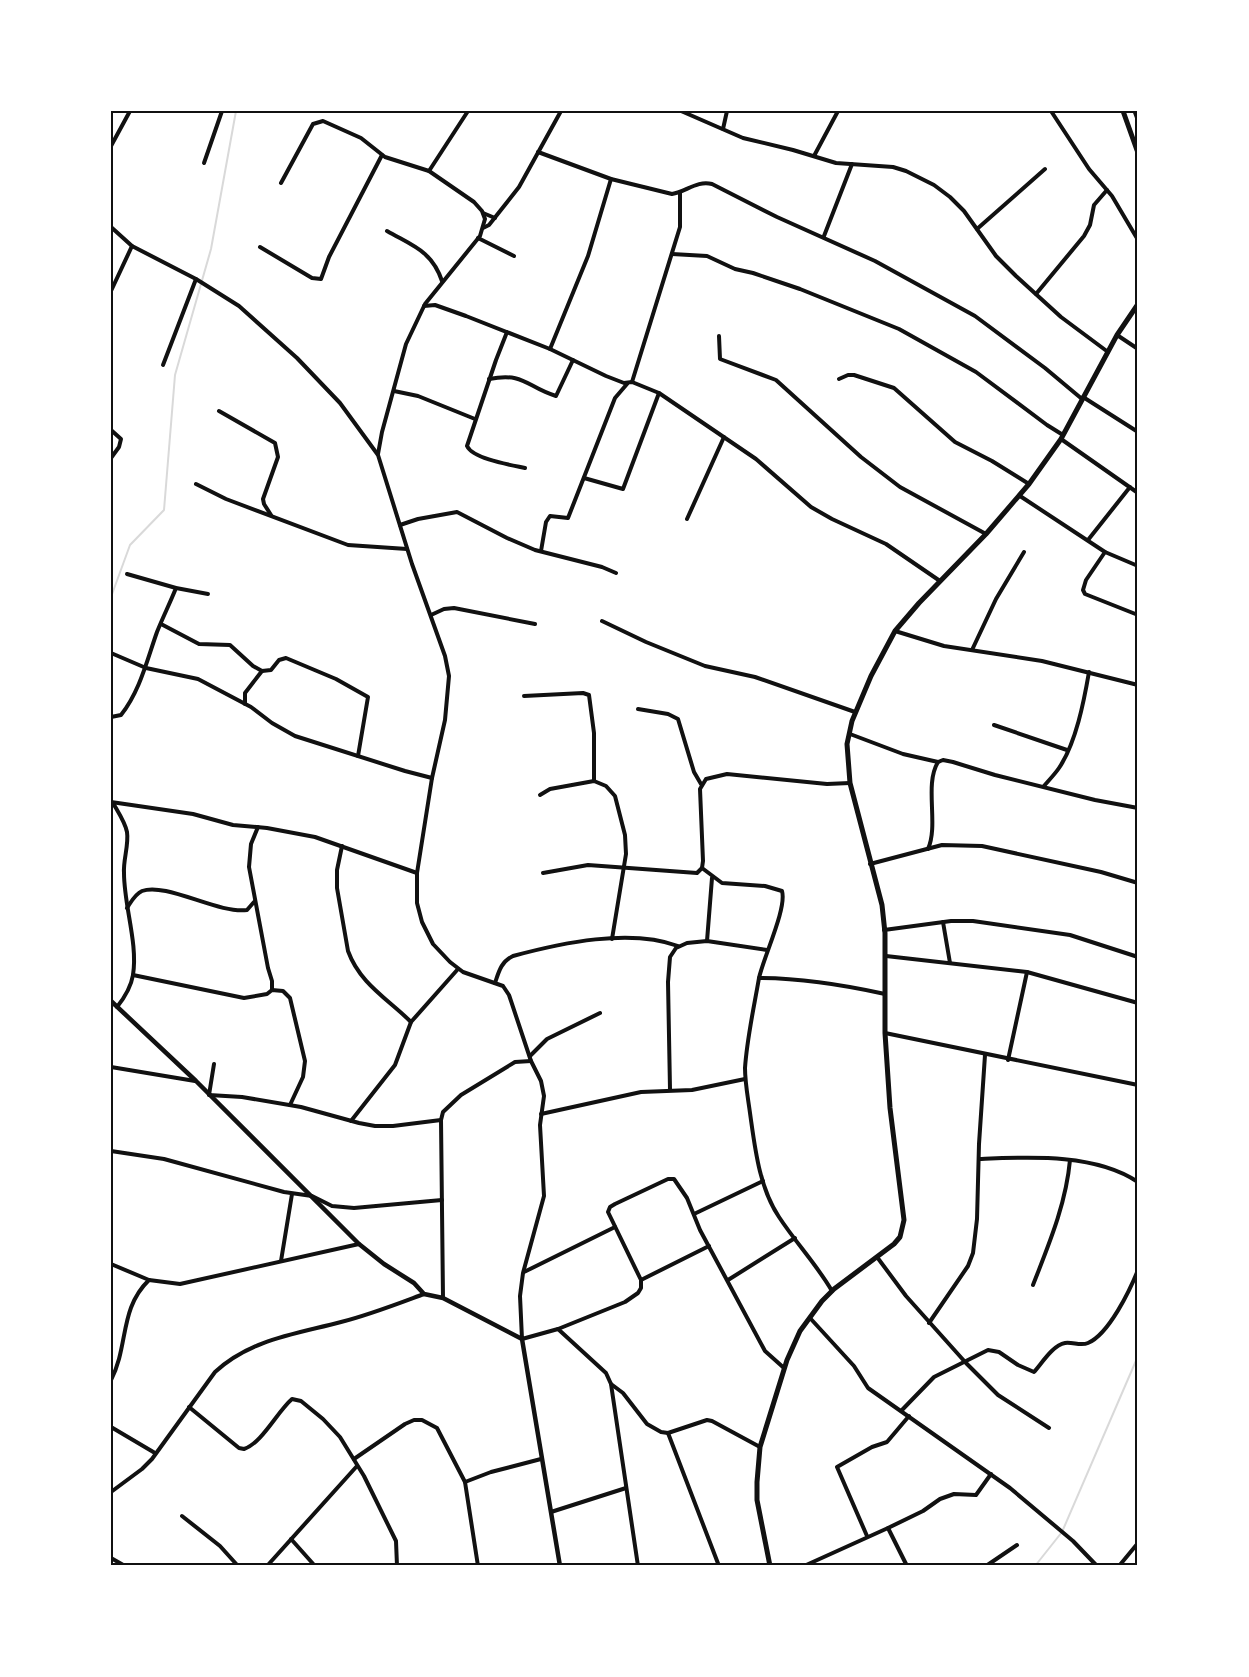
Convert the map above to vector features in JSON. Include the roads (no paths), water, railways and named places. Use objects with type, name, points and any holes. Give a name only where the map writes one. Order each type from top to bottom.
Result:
[{"type":"main road","points":[[1123,111],[1138,153]]},
{"type":"main road","points":[[1135,111],[1138,119]]},
{"type":"main road","points":[[770,1566],[757,1500],[760,1447],[784,1368],[800,1331],[810,1318],[832,1291],[894,1244],[900,1237],[904,1220],[890,1108],[885,1033],[886,956],[882,905],[850,783],[847,744],[855,712],[895,631],[986,534],[1029,484],[1062,437],[1117,335],[1138,305]]},
{"type":"street","points":[[111,146],[130,111]]},
{"type":"street","points":[[204,163],[222,111]]},
{"type":"street","points":[[429,171],[465,117],[466,111]]},
{"type":"street","points":[[483,228],[489,225],[519,187],[561,111]]},
{"type":"street","points":[[681,111],[688,112],[743,138],[836,163],[894,167],[921,178],[950,197],[996,256],[1036,294],[1108,352]]},
{"type":"street","points":[[723,129],[726,111]]},
{"type":"street","points":[[814,156],[838,111]]},
{"type":"street","points":[[1051,111],[1089,169],[1107,190],[1138,240]]},
{"type":"street","points":[[281,183],[314,124],[323,121],[361,138],[382,155],[429,171],[474,202],[483,213],[485,219],[478,238],[424,306],[406,344],[378,455]]},
{"type":"street","points":[[538,152],[611,179],[672,194],[694,185],[708,183],[777,217],[824,236],[975,316],[1083,398],[1138,432]]},
{"type":"street","points":[[260,247],[312,278],[321,279],[329,257],[382,155]]},
{"type":"street","points":[[824,236],[852,164]]},
{"type":"street","points":[[976,229],[1045,169]]},
{"type":"street","points":[[550,348],[588,256],[611,179]]},
{"type":"street","points":[[1036,294],[1084,236],[1090,225],[1094,205],[1107,190]]},
{"type":"street","points":[[541,551],[546,522],[553,515],[568,518],[615,398],[630,383],[680,227],[680,192]]},
{"type":"street","points":[[483,213],[495,218]]},
{"type":"street","points":[[111,227],[132,246],[188,274],[238,306],[297,358],[340,403],[378,455],[407,549],[445,656],[449,676],[445,720],[432,778],[417,873],[417,903],[422,922],[433,944],[458,969],[503,986],[509,995],[541,1080],[543,1096],[540,1125],[544,1196],[523,1273],[520,1296],[522,1339],[560,1566]]},
{"type":"street","points":[[387,231],[430,258],[437,265],[442,282]]},
{"type":"street","points":[[478,238],[514,256]]},
{"type":"street","points":[[111,291],[132,246]]},
{"type":"street","points":[[672,254],[707,256],[735,269],[762,275],[801,289],[899,329],[976,372],[1138,493]]},
{"type":"street","points":[[163,365],[196,279]]},
{"type":"street","points":[[430,298],[435,305]]},
{"type":"street","points":[[424,306],[435,305],[550,348],[606,376],[659,393],[771,470],[811,507],[886,544],[940,581]]},
{"type":"street","points":[[507,332],[467,446],[469,451],[482,457],[525,468]]},
{"type":"street","points":[[1117,335],[1138,349]]},
{"type":"street","points":[[719,336],[720,359],[776,380],[861,457],[900,487],[986,534]]},
{"type":"street","points":[[489,379],[515,377],[556,396],[573,360]]},
{"type":"street","points":[[839,379],[854,375],[894,388],[955,442],[1029,484]]},
{"type":"street","points":[[394,390],[418,396],[475,419]]},
{"type":"street","points":[[584,478],[622,489],[659,393]]},
{"type":"street","points":[[219,411],[275,443],[278,457],[263,499],[272,516]]},
{"type":"street","points":[[111,430],[122,439],[111,458]]},
{"type":"street","points":[[687,519],[724,437]]},
{"type":"street","points":[[196,484],[226,499],[348,545],[407,549]]},
{"type":"street","points":[[1088,540],[1130,487]]},
{"type":"street","points":[[1020,496],[1105,552],[1138,566]]},
{"type":"street","points":[[400,525],[418,519],[457,512],[507,538],[541,551],[602,567],[616,573]]},
{"type":"street","points":[[972,650],[996,598],[1024,552]]},
{"type":"street","points":[[1105,552],[1086,580],[1083,590],[1085,594],[1138,615]]},
{"type":"street","points":[[127,574],[176,588],[208,594]]},
{"type":"street","points":[[111,717],[121,715],[126,709],[146,668],[176,588]]},
{"type":"street","points":[[431,615],[444,609],[454,608],[536,624]]},
{"type":"street","points":[[602,621],[705,666],[755,677],[855,712]]},
{"type":"street","points":[[161,624],[199,644],[230,645],[262,671],[271,670],[279,660],[286,658],[336,679],[368,697],[358,756]]},
{"type":"street","points":[[895,631],[944,646],[1042,661],[1138,685]]},
{"type":"street","points":[[111,653],[146,668],[198,679],[245,704],[295,736],[432,778]]},
{"type":"street","points":[[245,704],[245,693],[262,671]]},
{"type":"street","points":[[1044,786],[1060,767],[1067,750],[1083,703],[1089,672]]},
{"type":"street","points":[[524,696],[583,693],[590,695],[594,733],[594,782]]},
{"type":"street","points":[[638,709],[668,714],[678,719],[694,772],[701,785]]},
{"type":"street","points":[[994,725],[1067,750]]},
{"type":"street","points":[[849,734],[903,754],[938,762],[943,760],[953,762],[995,776],[1138,808]]},
{"type":"street","points":[[928,850],[932,828],[933,777],[938,762]]},
{"type":"street","points":[[543,873],[588,865],[697,873],[702,868],[703,850],[699,796],[701,785],[712,776],[727,774],[827,784],[850,783]]},
{"type":"street","points":[[540,795],[550,789],[594,782],[612,790],[618,803],[625,835],[625,868],[612,939]]},
{"type":"street","points":[[112,802],[193,814],[232,825],[315,837],[417,873]]},
{"type":"street","points":[[112,802],[128,834],[124,873],[126,909],[132,933],[133,975],[126,996],[117,1007]]},
{"type":"street","points":[[258,827],[249,855],[249,867],[272,990]]},
{"type":"street","points":[[870,864],[942,845],[982,846],[1101,872],[1138,883]]},
{"type":"street","points":[[342,846],[337,870],[337,888],[351,959],[367,983],[411,1022]]},
{"type":"street","points":[[702,868],[718,882],[729,885],[765,886],[782,891],[779,920],[759,978],[745,1079],[756,1154],[763,1181],[778,1216],[832,1291]]},
{"type":"street","points":[[707,941],[712,878]]},
{"type":"street","points":[[126,909],[136,895],[143,890],[174,893],[218,907],[240,911],[247,910],[255,901]]},
{"type":"street","points":[[884,930],[943,922],[973,921],[1058,933],[1138,957]]},
{"type":"street","points":[[943,922],[950,963]]},
{"type":"street","points":[[495,983],[501,964],[513,956],[565,942],[648,939],[665,941],[678,946],[707,941],[767,950]]},
{"type":"street","points":[[669,1089],[668,982],[670,957],[678,946]]},
{"type":"street","points":[[886,956],[1027,972],[1138,1003]]},
{"type":"street","points":[[351,1121],[395,1065],[411,1022],[458,969]]},
{"type":"street","points":[[1008,1060],[1027,972]]},
{"type":"street","points":[[133,975],[244,998],[267,994],[272,990],[283,991],[290,998],[305,1061],[303,1077],[290,1105]]},
{"type":"street","points":[[759,978],[784,978],[841,985],[885,994]]},
{"type":"street","points":[[111,1001],[196,1081],[359,1244],[414,1284],[424,1294]]},
{"type":"street","points":[[443,1298],[441,1120],[443,1113],[461,1095],[515,1062],[531,1058],[548,1039],[600,1013]]},
{"type":"street","points":[[885,1033],[1138,1085]]},
{"type":"street","points":[[929,1323],[968,1266],[973,1253],[977,1219],[985,1054]]},
{"type":"street","points":[[209,1095],[214,1064]]},
{"type":"street","points":[[111,1067],[196,1081]]},
{"type":"street","points":[[541,1114],[641,1092],[669,1089],[692,1090],[745,1079]]},
{"type":"street","points":[[209,1095],[242,1097],[290,1105],[375,1126],[441,1120]]},
{"type":"street","points":[[111,1151],[164,1159],[292,1194],[312,1196],[332,1206],[354,1208],[442,1200]]},
{"type":"street","points":[[979,1159],[1040,1157],[1070,1160],[1104,1167],[1138,1182]]},
{"type":"street","points":[[1033,1285],[1062,1206],[1068,1184],[1070,1160]]},
{"type":"street","points":[[111,1491],[142,1469],[215,1372],[228,1360],[273,1338],[343,1322],[424,1294],[443,1298],[522,1339],[558,1329],[632,1298],[641,1288],[640,1280],[608,1212],[610,1207],[671,1179],[675,1179],[680,1186],[765,1351],[784,1368]]},
{"type":"street","points":[[694,1214],[763,1181]]},
{"type":"street","points":[[281,1261],[292,1194]]},
{"type":"street","points":[[523,1273],[615,1227]]},
{"type":"street","points":[[728,1280],[795,1238]]},
{"type":"street","points":[[111,1264],[149,1280],[168,1284],[192,1283],[359,1244]]},
{"type":"street","points":[[640,1280],[709,1246]]},
{"type":"street","points":[[877,1257],[929,1323],[998,1395],[1049,1428]]},
{"type":"street","points":[[902,1410],[934,1377],[993,1349],[1025,1369],[1035,1372],[1057,1346],[1063,1343],[1083,1345],[1091,1342],[1114,1316],[1131,1289],[1138,1270]]},
{"type":"street","points":[[111,1380],[121,1358],[124,1323],[138,1290],[149,1280]]},
{"type":"street","points":[[810,1318],[854,1366],[868,1388],[992,1474],[1074,1541],[1091,1564],[1097,1566]]},
{"type":"street","points":[[558,1329],[606,1373],[611,1384],[638,1566]]},
{"type":"street","points":[[611,1384],[623,1393],[647,1424],[661,1432],[668,1433],[689,1425],[712,1421],[760,1447]]},
{"type":"street","points":[[189,1407],[239,1448],[244,1449],[254,1442],[285,1405],[296,1398],[340,1437],[354,1460],[396,1541],[397,1566]]},
{"type":"street","points":[[867,1536],[837,1467],[872,1447],[887,1442],[909,1416]]},
{"type":"street","points":[[354,1460],[414,1420],[422,1420],[437,1428],[465,1482],[478,1566]]},
{"type":"street","points":[[111,1427],[155,1454]]},
{"type":"street","points":[[668,1433],[719,1566]]},
{"type":"street","points":[[465,1482],[490,1472],[541,1459]]},
{"type":"street","points":[[267,1566],[357,1466]]},
{"type":"street","points":[[804,1566],[888,1528],[940,1499],[954,1494],[976,1495],[992,1474]]},
{"type":"street","points":[[551,1512],[626,1488]]},
{"type":"street","points":[[182,1516],[220,1546],[238,1566]]},
{"type":"street","points":[[888,1528],[907,1566]]},
{"type":"street","points":[[291,1539],[315,1566]]},
{"type":"street","points":[[1119,1566],[1138,1543]]},
{"type":"street","points":[[986,1566],[1017,1545]]},
{"type":"street","points":[[111,1558],[125,1566]]},
{"type":"waterway","points":[[111,597],[130,545],[164,510],[175,375],[211,249],[236,111]]},
{"type":"waterway","points":[[1035,1566],[1062,1532],[1138,1356]]}]
